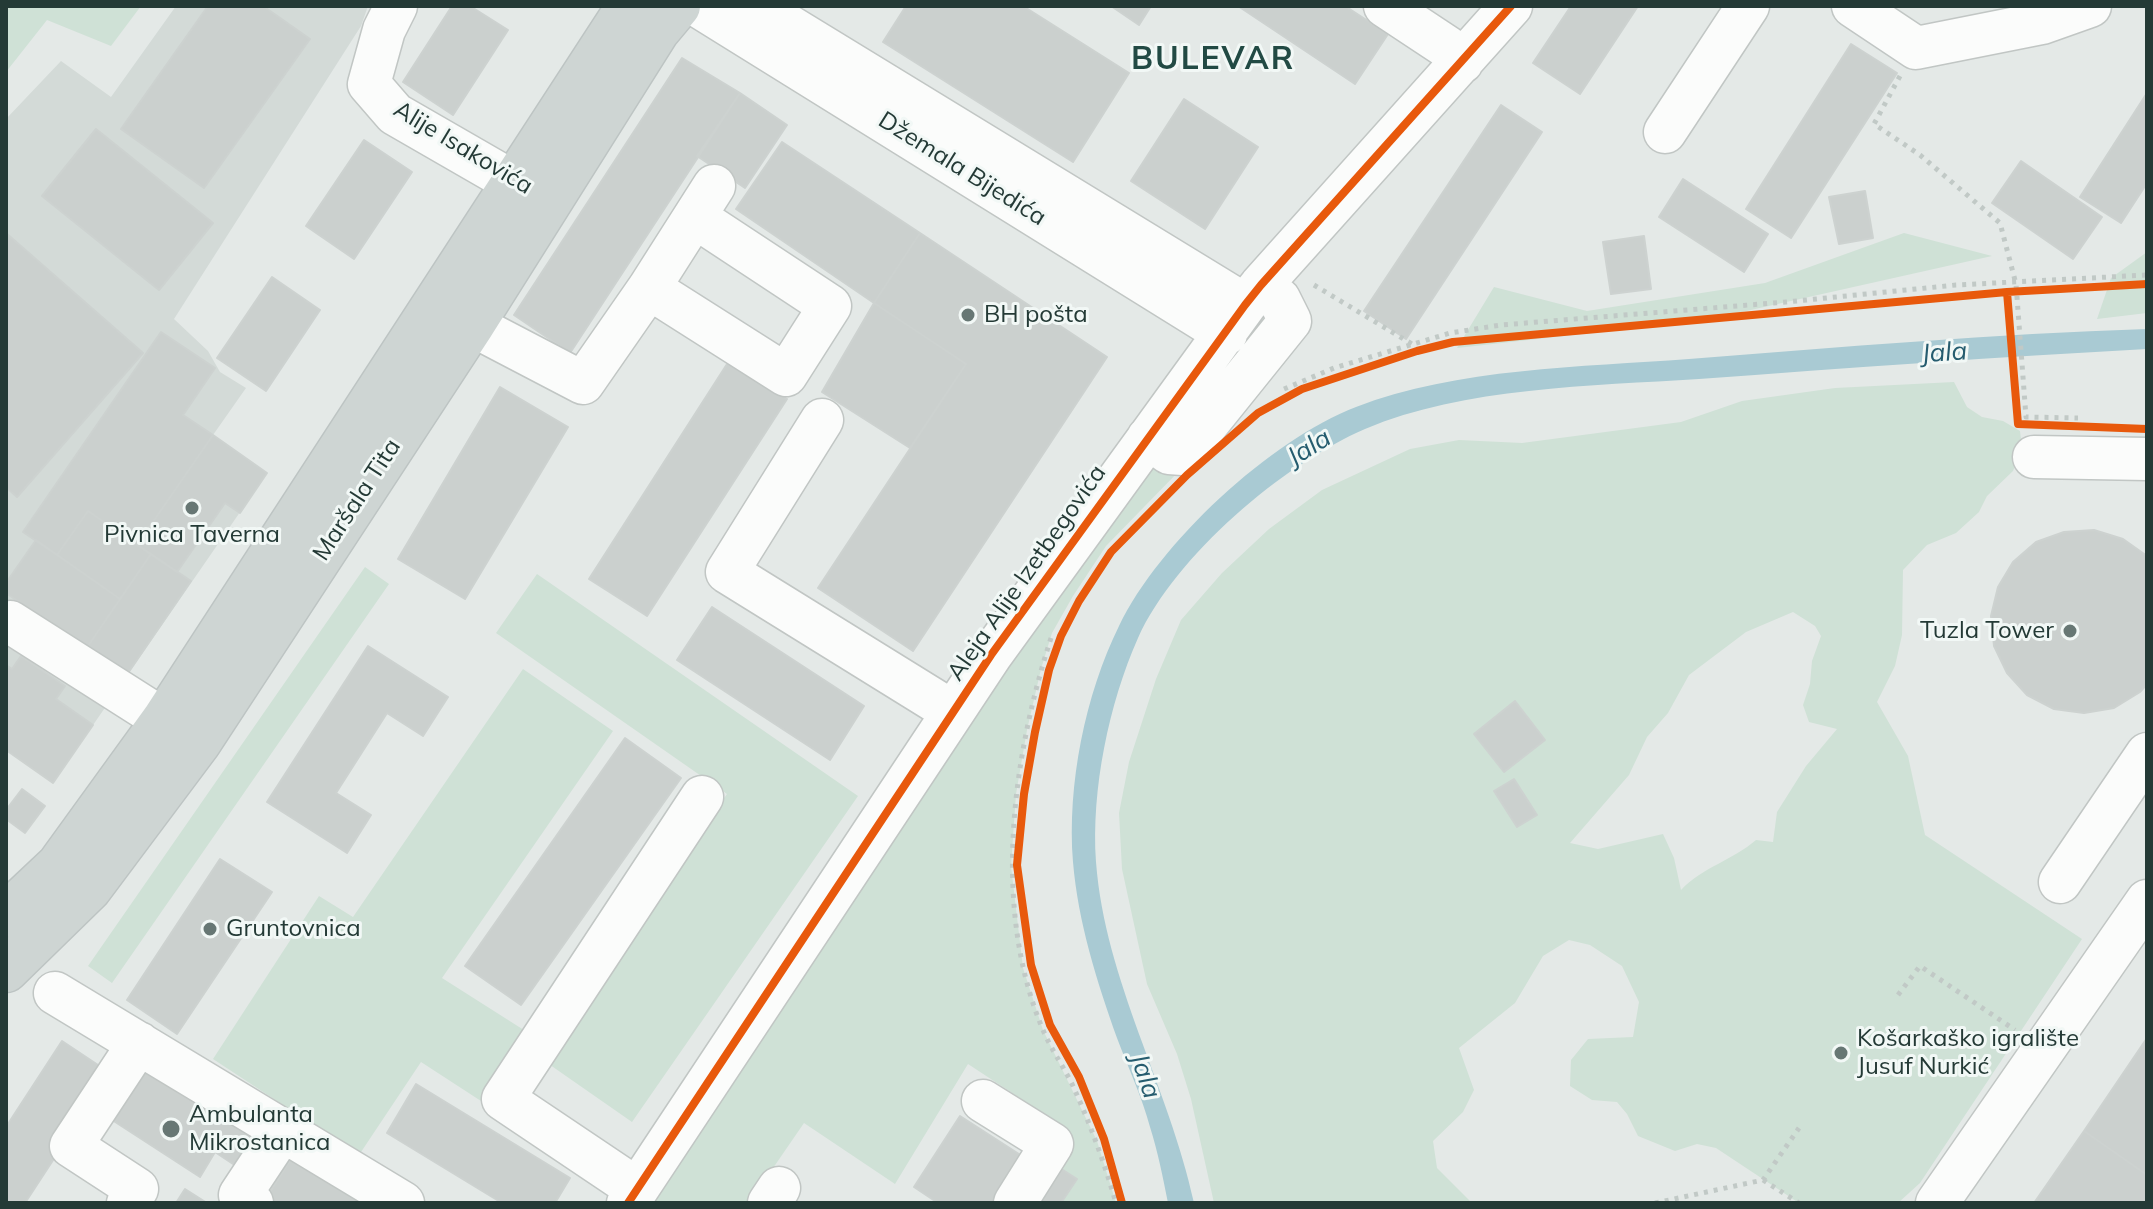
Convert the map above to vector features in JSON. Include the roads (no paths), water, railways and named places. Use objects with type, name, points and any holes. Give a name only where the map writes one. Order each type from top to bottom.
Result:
[{"type":"main road","name":"Maršala Tita","points":[[6,915],[59,865],[182,731],[472,325],[532,190],[629,6]]},
{"type":"main road","name":"Maršala Tita","points":[[6,970],[89,889],[427,318],[678,6]]},
{"type":"street","name":"Alije Isakovića","points":[[396,6],[384,30],[369,84],[395,114],[532,190]]},
{"type":"street","name":"Džemala Bijedića","points":[[698,6],[1244,308]]},
{"type":"street","name":"Džemala Bijedića","points":[[756,6],[1244,308]]},
{"type":"street","points":[[1385,6],[1447,47],[1462,62]]},
{"type":"street","name":"Aleja Alije Izetbegovića","points":[[702,797],[503,1099],[632,1196],[953,712],[1049,573],[1244,308],[1511,6]]},
{"type":"street","points":[[1665,132],[1748,6]]},
{"type":"street","points":[[1853,6],[1916,48],[2042,23],[2090,6]]},
{"type":"street","points":[[472,325],[583,383],[704,202],[830,306],[786,375],[649,288]]},
{"type":"street","points":[[1148,438],[1169,453],[1183,454],[1290,321],[1279,299],[1244,308]]},
{"type":"street","name":"Aleja Alije Izetbegovića","points":[[822,420],[727,572],[953,712]]},
{"type":"street","points":[[2034,457],[2147,459]]},
{"type":"street","points":[[10,622],[182,731]]},
{"type":"street","points":[[2060,882],[2147,754]]},
{"type":"street","points":[[1937,1203],[2147,901]]},
{"type":"street","points":[[55,993],[403,1203]]},
{"type":"street","points":[[128,1203],[137,1189],[71,1146],[139,1043]]},
{"type":"street","points":[[983,1101],[1052,1144],[1015,1203]]},
{"type":"street","points":[[252,1203],[240,1195],[283,1130]]},
{"type":"water","name":"Jala","points":[[2147,329],[2147,349],[1572,387],[1444,404],[1365,429],[1333,445],[1300,465],[1235,516],[1178,575],[1138,638],[1111,718],[1096,806],[1096,862],[1112,949],[1183,1160],[1194,1203],[1168,1203],[1147,1116],[1110,1017],[1084,929],[1073,862],[1073,802],[1088,711],[1119,626],[1161,561],[1220,498],[1288,443],[1323,422],[1356,407],[1436,384],[1563,367]]},
{"type":"place","name":"BH pošta","points":[[968,315]]},
{"type":"place","name":"Pivnica Taverna","points":[[192,508]]},
{"type":"place","name":"Tuzla Tower","points":[[2070,631]]},
{"type":"place","name":"Gruntovnica","points":[[210,929]]},
{"type":"place","name":"Košarkaško igralište Jusuf Nurkić","points":[[1841,1053]]},
{"type":"place","name":"Ambulanta Mikrostanica","points":[[171,1129]]},
{"type":"district","name":"BULEVAR","points":[[1213,59]]}]
